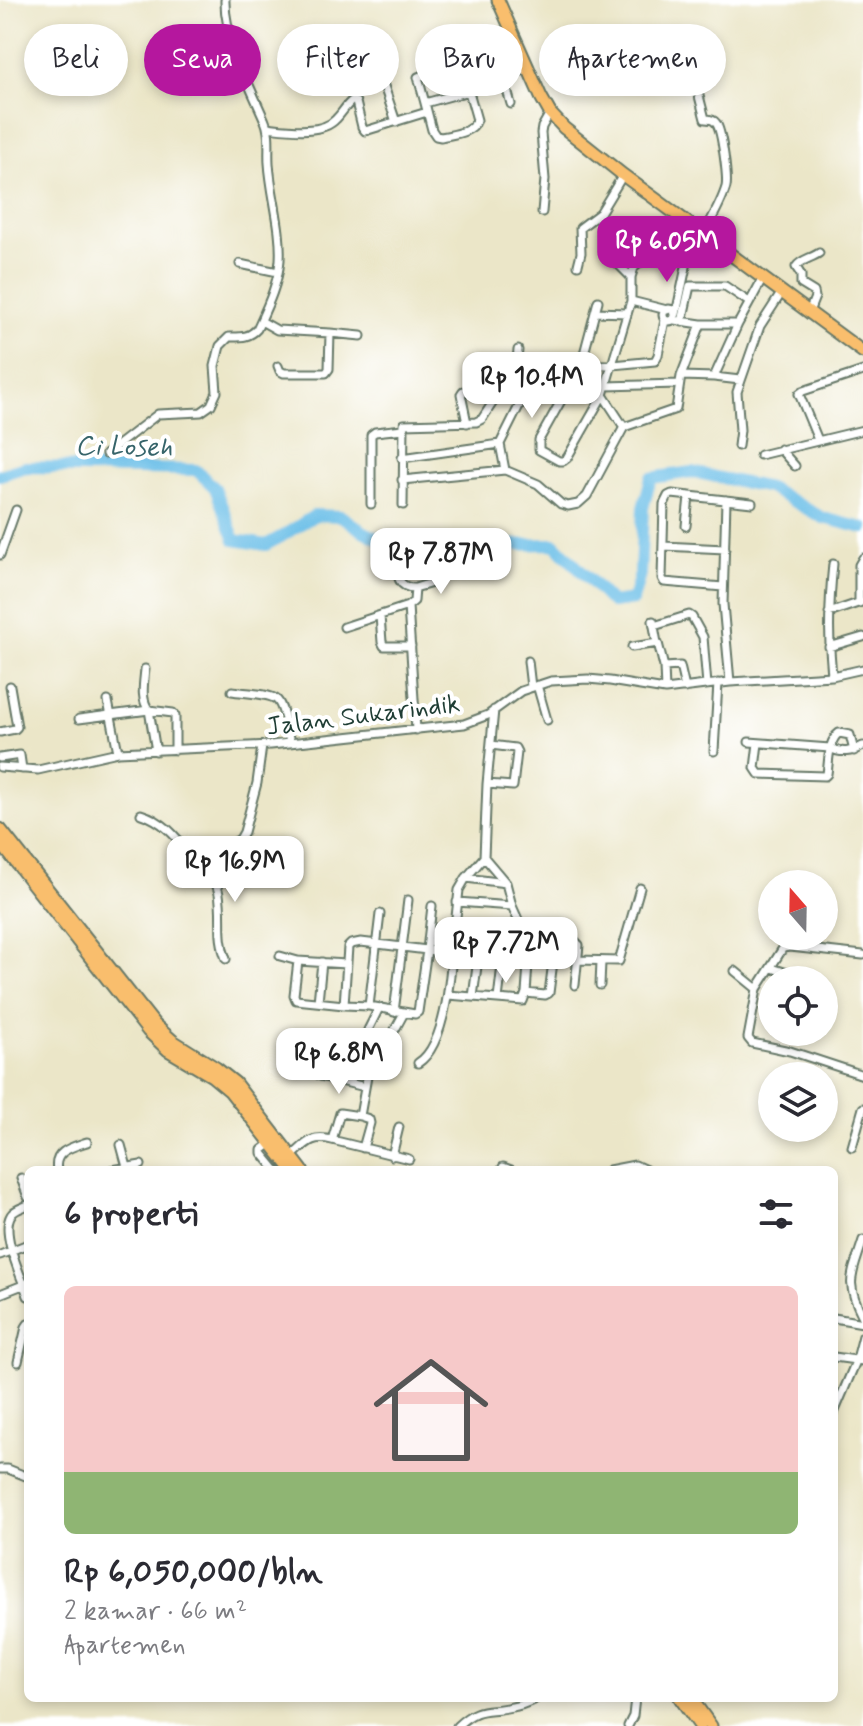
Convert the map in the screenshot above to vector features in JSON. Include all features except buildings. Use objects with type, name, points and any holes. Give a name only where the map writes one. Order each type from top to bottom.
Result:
[{"type":"main road","points":[[498,0],[550,113],[564,128],[863,352]]},
{"type":"main road","points":[[0,829],[148,1031],[168,1050],[212,1076],[230,1091],[289,1166]]},
{"type":"main road","points":[[0,842],[154,1024],[173,1041],[235,1083],[299,1166]]},
{"type":"main road","points":[[683,1702],[700,1726]]},
{"type":"main road","points":[[694,1702],[711,1726]]},
{"type":"street","points":[[106,454],[158,414],[207,410],[217,392],[214,369],[223,341],[229,337],[249,336],[257,329],[275,287],[280,250],[267,127],[227,25],[225,0]]},
{"type":"street","points":[[523,71],[529,69]]},
{"type":"street","points":[[387,96],[396,122]]},
{"type":"street","points":[[423,96],[432,130],[438,137],[471,129],[476,124],[470,96]]},
{"type":"street","points":[[425,103],[445,96]]},
{"type":"street","points":[[508,96],[511,104]]},
{"type":"street","points":[[699,96],[705,119],[714,120],[716,124],[727,181],[721,201],[703,235]]},
{"type":"street","points":[[267,127],[303,130],[321,127],[334,121],[345,106],[355,101],[365,131],[427,112]]},
{"type":"street","points":[[542,212],[545,179],[541,133],[550,113]]},
{"type":"street","points":[[578,265],[580,228],[599,214],[623,175]]},
{"type":"street","points":[[598,301],[581,365],[538,444],[539,450],[563,461],[604,391],[631,301],[634,268],[670,235],[681,218]]},
{"type":"street","points":[[631,277],[616,262],[616,254],[670,235]]},
{"type":"street","points":[[809,312],[814,292],[801,284],[796,265],[819,253]]},
{"type":"street","points":[[517,364],[613,365],[655,361],[686,286],[687,262]]},
{"type":"street","points":[[240,264],[278,273]]},
{"type":"street","points":[[714,377],[763,278]]},
{"type":"street","points":[[686,286],[725,286],[749,302]]},
{"type":"street","points":[[738,446],[740,419],[737,392],[740,380],[760,326],[782,292]]},
{"type":"street","points":[[631,301],[667,310],[663,315],[674,319],[701,324],[738,324]]},
{"type":"street","points":[[595,312],[627,313]]},
{"type":"street","points":[[261,321],[277,330],[361,336]]},
{"type":"street","points":[[402,480],[505,470],[538,484],[561,504],[578,504],[587,496],[624,427],[674,411],[680,380],[701,324]]},
{"type":"street","points":[[278,366],[284,373],[326,373],[329,369],[330,333]]},
{"type":"street","points":[[514,393],[518,350]]},
{"type":"street","points":[[818,440],[799,394],[863,371]]},
{"type":"street","points":[[467,423],[463,391],[525,394],[604,391],[714,377],[740,380]]},
{"type":"street","points":[[604,391],[624,427]]},
{"type":"street","points":[[403,505],[403,425],[476,422],[482,419],[499,393]]},
{"type":"street","points":[[505,470],[500,444],[525,394]]},
{"type":"street","points":[[371,504],[371,434],[403,429]]},
{"type":"street","points":[[760,455],[863,430]]},
{"type":"street","points":[[402,458],[500,444]]},
{"type":"street","points":[[780,449],[795,466]]},
{"type":"street","points":[[723,587],[664,582],[664,504],[672,494],[752,503]]},
{"type":"street","points":[[686,526],[689,496]]},
{"type":"street","points":[[726,500],[723,604],[730,682]]},
{"type":"street","points":[[0,555],[16,510]]},
{"type":"street","points":[[663,546],[725,549]]},
{"type":"street","points":[[829,613],[861,602],[859,565],[863,558]]},
{"type":"street","points":[[442,559],[447,562],[444,576],[415,588],[401,583],[400,564],[442,559]]},
{"type":"street","points":[[832,676],[829,613],[833,564]]},
{"type":"street","points":[[344,627],[408,606],[414,601],[415,588]]},
{"type":"street","points":[[408,606],[416,730]]},
{"type":"street","points":[[665,690],[664,667],[654,623],[689,615],[703,637],[707,685]]},
{"type":"street","points":[[380,616],[384,646],[411,646]]},
{"type":"street","points":[[829,647],[863,637]]},
{"type":"street","points":[[632,647],[657,643]]},
{"type":"street","points":[[528,661],[547,720]]},
{"type":"street","points":[[664,667],[680,666],[685,688]]},
{"type":"street","points":[[145,669],[144,698],[156,751]]},
{"type":"street","name":"Jalan Sukarindik","points":[[0,767],[38,770],[118,752],[262,746],[416,730],[473,721],[488,715],[515,694],[558,680],[610,681],[665,690],[718,683],[832,676],[863,669]]},
{"type":"street","points":[[714,751],[718,683]]},
{"type":"street","points":[[0,732],[17,727],[10,686]]},
{"type":"street","points":[[232,691],[266,695],[277,700],[290,743]]},
{"type":"street","points":[[108,701],[118,752]]},
{"type":"street","points":[[79,719],[149,710],[174,715],[175,750]]},
{"type":"street","points":[[418,1063],[428,1056],[433,1047],[448,995],[459,890],[484,857],[494,710]]},
{"type":"street","points":[[758,743],[755,768],[759,774],[825,776],[836,734],[851,736],[854,751]]},
{"type":"street","points":[[749,742],[830,748],[842,752],[863,746]]},
{"type":"street","points":[[487,784],[513,786],[516,765],[515,748],[491,745]]},
{"type":"street","points":[[184,873],[240,839],[257,783],[262,746]]},
{"type":"street","points":[[0,758],[20,755],[22,769]]},
{"type":"street","points":[[141,814],[164,825],[199,865]]},
{"type":"street","points":[[209,856],[210,873],[219,891],[220,940],[226,959]]},
{"type":"street","points":[[448,995],[523,1001],[526,993],[527,934],[512,906],[506,883],[484,857]]},
{"type":"street","points":[[466,878],[506,883]]},
{"type":"street","points":[[578,960],[619,961],[640,888]]},
{"type":"street","points":[[394,1012],[408,900]]},
{"type":"street","points":[[457,902],[512,906]]},
{"type":"street","points":[[298,961],[296,1000],[369,1006],[415,1014],[418,1012],[432,906]]},
{"type":"street","points":[[369,1006],[380,914]]},
{"type":"street","points":[[455,926],[577,942],[575,985]]},
{"type":"street","points":[[473,997],[482,928]]},
{"type":"street","points":[[498,999],[506,931]]},
{"type":"street","points":[[526,993],[549,993],[556,938]]},
{"type":"street","points":[[344,1005],[347,952],[351,944],[361,942],[452,953]]},
{"type":"street","points":[[773,966],[781,950],[786,947],[863,955]]},
{"type":"street","points":[[280,956],[298,961],[346,964]]},
{"type":"street","points":[[318,1002],[322,962]]},
{"type":"street","points":[[600,985],[601,962]]},
{"type":"street","points":[[735,971],[757,989],[748,1038],[750,1042],[790,1051],[863,1075]]},
{"type":"street","points":[[368,1030],[379,1008]]},
{"type":"street","points":[[385,1048],[404,1013]]},
{"type":"street","points":[[334,1049],[369,1058],[360,1116]]},
{"type":"street","points":[[320,1076],[365,1087]]},
{"type":"street","points":[[852,1147],[863,1108]]},
{"type":"street","points":[[332,1140],[339,1114],[360,1116],[369,1119],[370,1123],[363,1148]]},
{"type":"street","points":[[392,1156],[399,1127]]},
{"type":"street","points":[[292,1156],[313,1139],[321,1137],[409,1159]]},
{"type":"street","points":[[57,1166],[58,1156],[68,1148],[87,1142]]},
{"type":"street","points":[[270,1144],[262,1153],[273,1166]]},
{"type":"street","points":[[121,1145],[127,1166]]},
{"type":"street","points":[[134,1166],[141,1165]]},
{"type":"street","points":[[21,1178],[24,1186]]},
{"type":"street","points":[[24,1206],[10,1217],[8,1227],[10,1251],[24,1280]]},
{"type":"street","points":[[838,1318],[863,1320],[850,1280],[863,1240]]},
{"type":"street","points":[[0,1255],[24,1246]]},
{"type":"street","points":[[0,1294],[24,1285]]},
{"type":"street","points":[[18,1362],[24,1336]]},
{"type":"street","points":[[838,1405],[860,1360],[863,1336]]},
{"type":"street","points":[[838,1357],[860,1360]]},
{"type":"street","points":[[0,1469],[24,1475]]},
{"type":"street","points":[[457,1726],[480,1710],[514,1707],[527,1702]]},
{"type":"street","points":[[628,1726],[635,1702]]},
{"type":"waterway","name":"Ci Loseh","points":[[0,475],[25,467],[196,470],[215,488],[235,540],[266,545],[315,515],[341,516],[393,547],[555,544],[612,603],[633,600],[640,574],[643,508],[651,478],[692,472],[769,488],[823,518],[863,528]]}]
